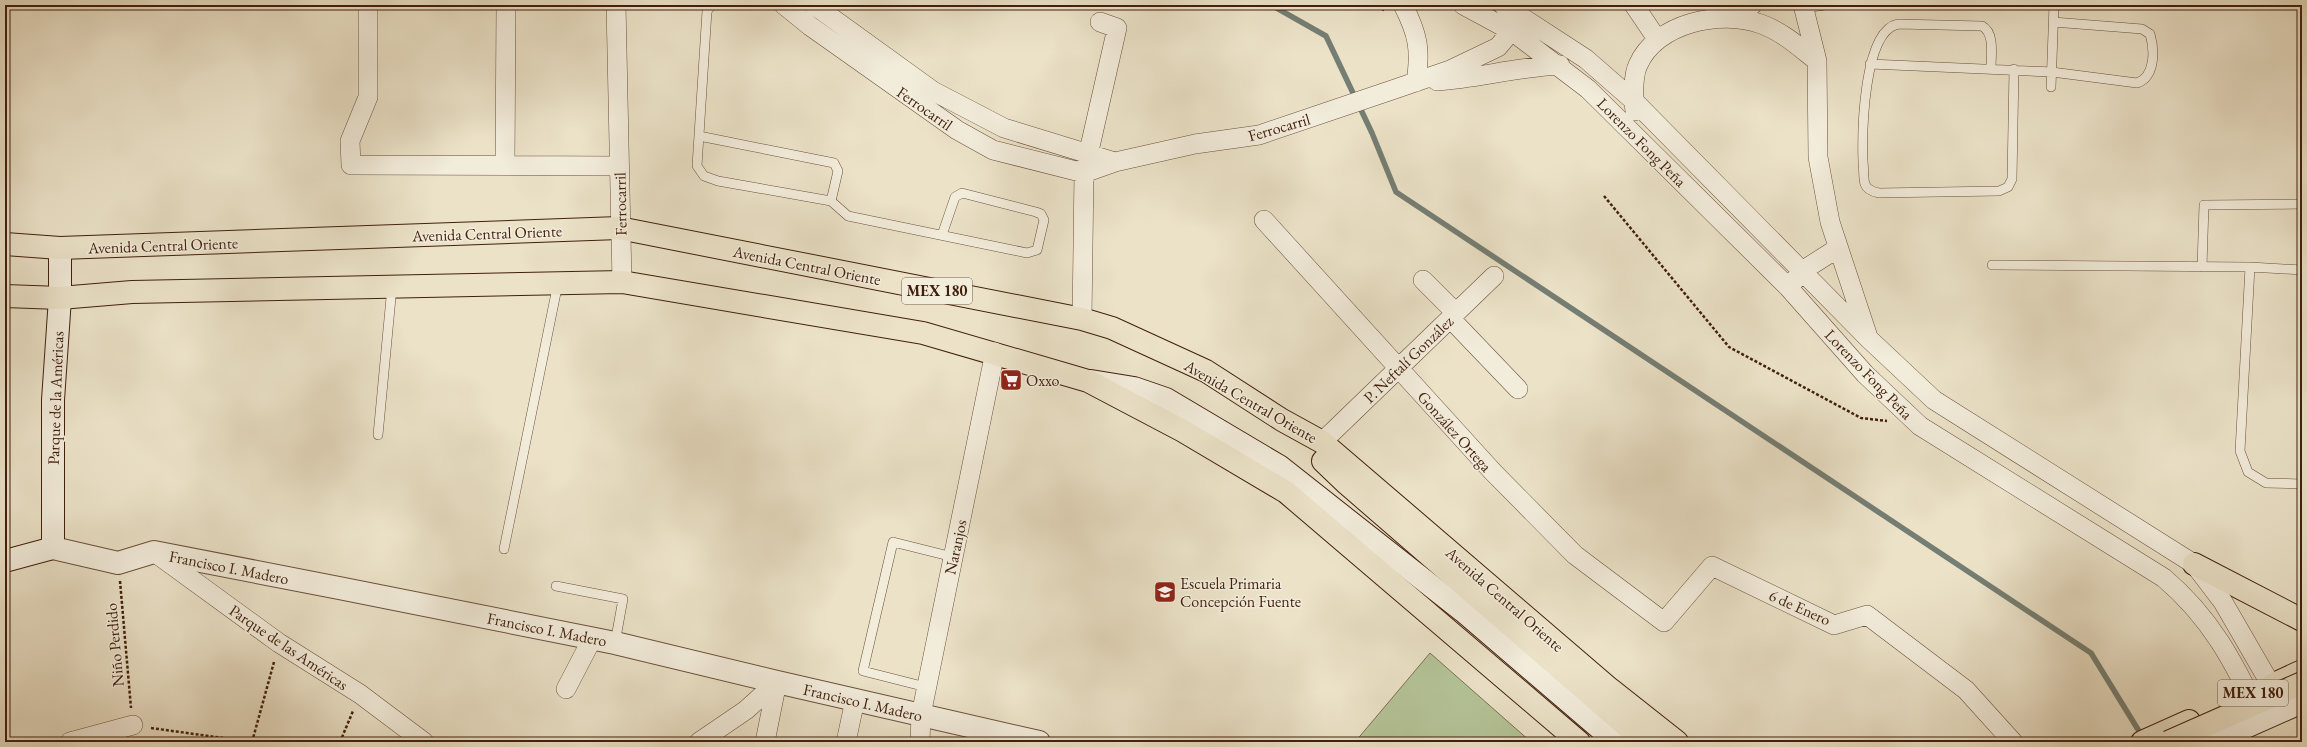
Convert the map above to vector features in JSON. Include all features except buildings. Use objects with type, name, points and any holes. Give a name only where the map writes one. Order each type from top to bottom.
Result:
[{"type":"main road","name":"Avenida Central Oriente","points":[[60,248],[620,228],[1082,319],[1112,328],[1206,371],[1282,420],[1322,442],[1610,689],[1677,742]]},
{"type":"main road","name":"MEX 180","points":[[5,244],[60,248]]},
{"type":"main road","name":"Parque de la Américas","points":[[53,548],[53,400],[60,298],[60,248]]},
{"type":"main road","points":[[5,296],[60,298],[132,292],[622,282],[923,333],[995,352],[1088,380],[1134,388],[1166,399],[1279,466],[1470,604],[1645,742]]},
{"type":"main road","points":[[1088,380],[1183,431],[1286,492],[1579,742]]},
{"type":"main road","points":[[1282,420],[1470,604],[1616,742]]},
{"type":"main road","points":[[5,561],[53,548]]},
{"type":"main road","name":"Francisco I. Madero","points":[[53,548],[118,563],[154,552],[615,643],[1025,741]]},
{"type":"main road","points":[[2194,564],[2302,620]]},
{"type":"main road","name":"MEX 180","points":[[2142,742],[2302,671]]},
{"type":"main road","points":[[2168,742],[2302,683]]},
{"type":"main road","points":[[2212,742],[2302,702]]},
{"type":"main road","name":"MEX 180","points":[[2264,740],[2297,729]]},
{"type":"street","points":[[368,5],[368,97],[350,140],[351,165],[619,166]]},
{"type":"street","points":[[505,165],[506,5]]},
{"type":"street","name":"Ferrocarril","points":[[616,5],[622,282]]},
{"type":"street","name":"Ferrocarril","points":[[784,5],[810,26],[963,133],[993,150],[1084,173],[1115,162],[1195,144],[1259,135],[1396,89],[1450,70],[1498,47],[1518,25]]},
{"type":"street","name":"Ferrocarril","points":[[814,5],[932,91],[1004,128],[1088,152],[1115,162]]},
{"type":"street","points":[[1403,5],[1418,41],[1419,63],[1416,82]]},
{"type":"street","name":"Lorenzo Fong Peña","points":[[1464,5],[1518,25],[1586,59],[1634,101],[1869,339],[1934,400],[2194,564],[2223,602],[2297,729]]},
{"type":"street","name":"Lorenzo Fong Peña","points":[[1503,5],[1518,25],[1588,89],[1788,287],[1865,374],[1920,426],[2164,578],[2188,598],[2220,640],[2249,694],[2264,740]]},
{"type":"street","points":[[1634,5],[1657,39]]},
{"type":"street","points":[[1732,18],[1752,5]]},
{"type":"street","points":[[1804,7],[1817,61],[1818,157],[1830,222],[1869,339]]},
{"type":"street","points":[[1638,138],[1634,101],[1637,65],[1657,39],[1690,24],[1732,18],[1761,24],[1782,33],[1817,61]]},
{"type":"street","points":[[1082,319],[1084,173],[1117,28],[1100,22]]},
{"type":"street","name":"Ferrocarril","points":[[1416,82],[1466,79],[1535,66],[1560,65]]},
{"type":"street","name":"González Ortega","points":[[1264,220],[1493,472],[1575,555],[1664,622]]},
{"type":"street","points":[[1788,287],[1802,271],[1838,248]]},
{"type":"street","name":"P. Neftalí González","points":[[1322,442],[1494,276]]},
{"type":"street","points":[[1423,280],[1518,389]]},
{"type":"street","name":"Naranjos","points":[[920,742],[921,715],[926,687],[995,352]]},
{"type":"street","points":[[1920,426],[1934,400]]},
{"type":"street","name":"Parque de las Américas","points":[[154,552],[279,643],[360,694],[424,742]]},
{"type":"street","name":"6 de Enero","points":[[1664,622],[1712,566],[1834,625],[1867,615],[1966,690],[2013,742]]},
{"type":"street","points":[[566,689],[592,639]]},
{"type":"street","points":[[698,742],[746,710],[777,682]]},
{"type":"street","points":[[765,742],[777,682]]},
{"type":"street","points":[[846,742],[855,700]]},
{"type":"street","points":[[70,742],[133,725]]},
{"type":"lane","points":[[712,5],[707,11],[697,166],[704,176],[718,181],[831,201],[848,216],[942,235],[1033,252],[1037,250],[1044,220],[1041,214],[1036,212],[962,194],[955,197],[942,235]]},
{"type":"lane","points":[[1804,7],[1824,5]]},
{"type":"lane","points":[[2051,87],[2054,5]]},
{"type":"lane","points":[[1870,64],[2014,69],[2052,72],[2137,83],[2144,81],[2150,74],[2153,44],[2150,34],[2142,29],[2053,22]]},
{"type":"lane","points":[[1991,68],[1990,36],[1987,29],[1982,26],[1891,26],[1885,31],[1870,64],[1864,107],[1865,184],[1871,191],[1879,193],[1999,191],[2008,187],[2012,179],[2014,69]]},
{"type":"lane","points":[[699,136],[834,163],[838,171],[831,201]]},
{"type":"lane","points":[[2202,267],[2204,205],[2302,204]]},
{"type":"lane","points":[[1992,265],[2250,267],[2302,270]]},
{"type":"lane","points":[[2250,267],[2240,451],[2248,472],[2266,483],[2302,484]]},
{"type":"lane","points":[[504,549],[558,283]]},
{"type":"lane","points":[[378,435],[392,287]]},
{"type":"lane","points":[[926,687],[863,671],[893,542],[953,557]]},
{"type":"lane","points":[[556,586],[623,599],[615,643]]},
{"type":"path","points":[[1604,196],[1729,347],[1861,418],[1891,422]]},
{"type":"path","name":"Niño Perdido","points":[[118,563],[133,725]]},
{"type":"path","points":[[133,725],[252,742],[279,643]]},
{"type":"path","points":[[340,742],[360,694]]},
{"type":"green space","points":[[1430,653],[1531,742],[1355,742]]},
{"type":"waterway","points":[[1271,5],[1326,36],[1372,133],[1396,192],[2091,653],[2142,736]]},
{"type":"place","name":"Oxxo","points":[[1011,380]]},
{"type":"place","name":"Escuela Primaria Concepción Fuente","points":[[1165,592]]}]
